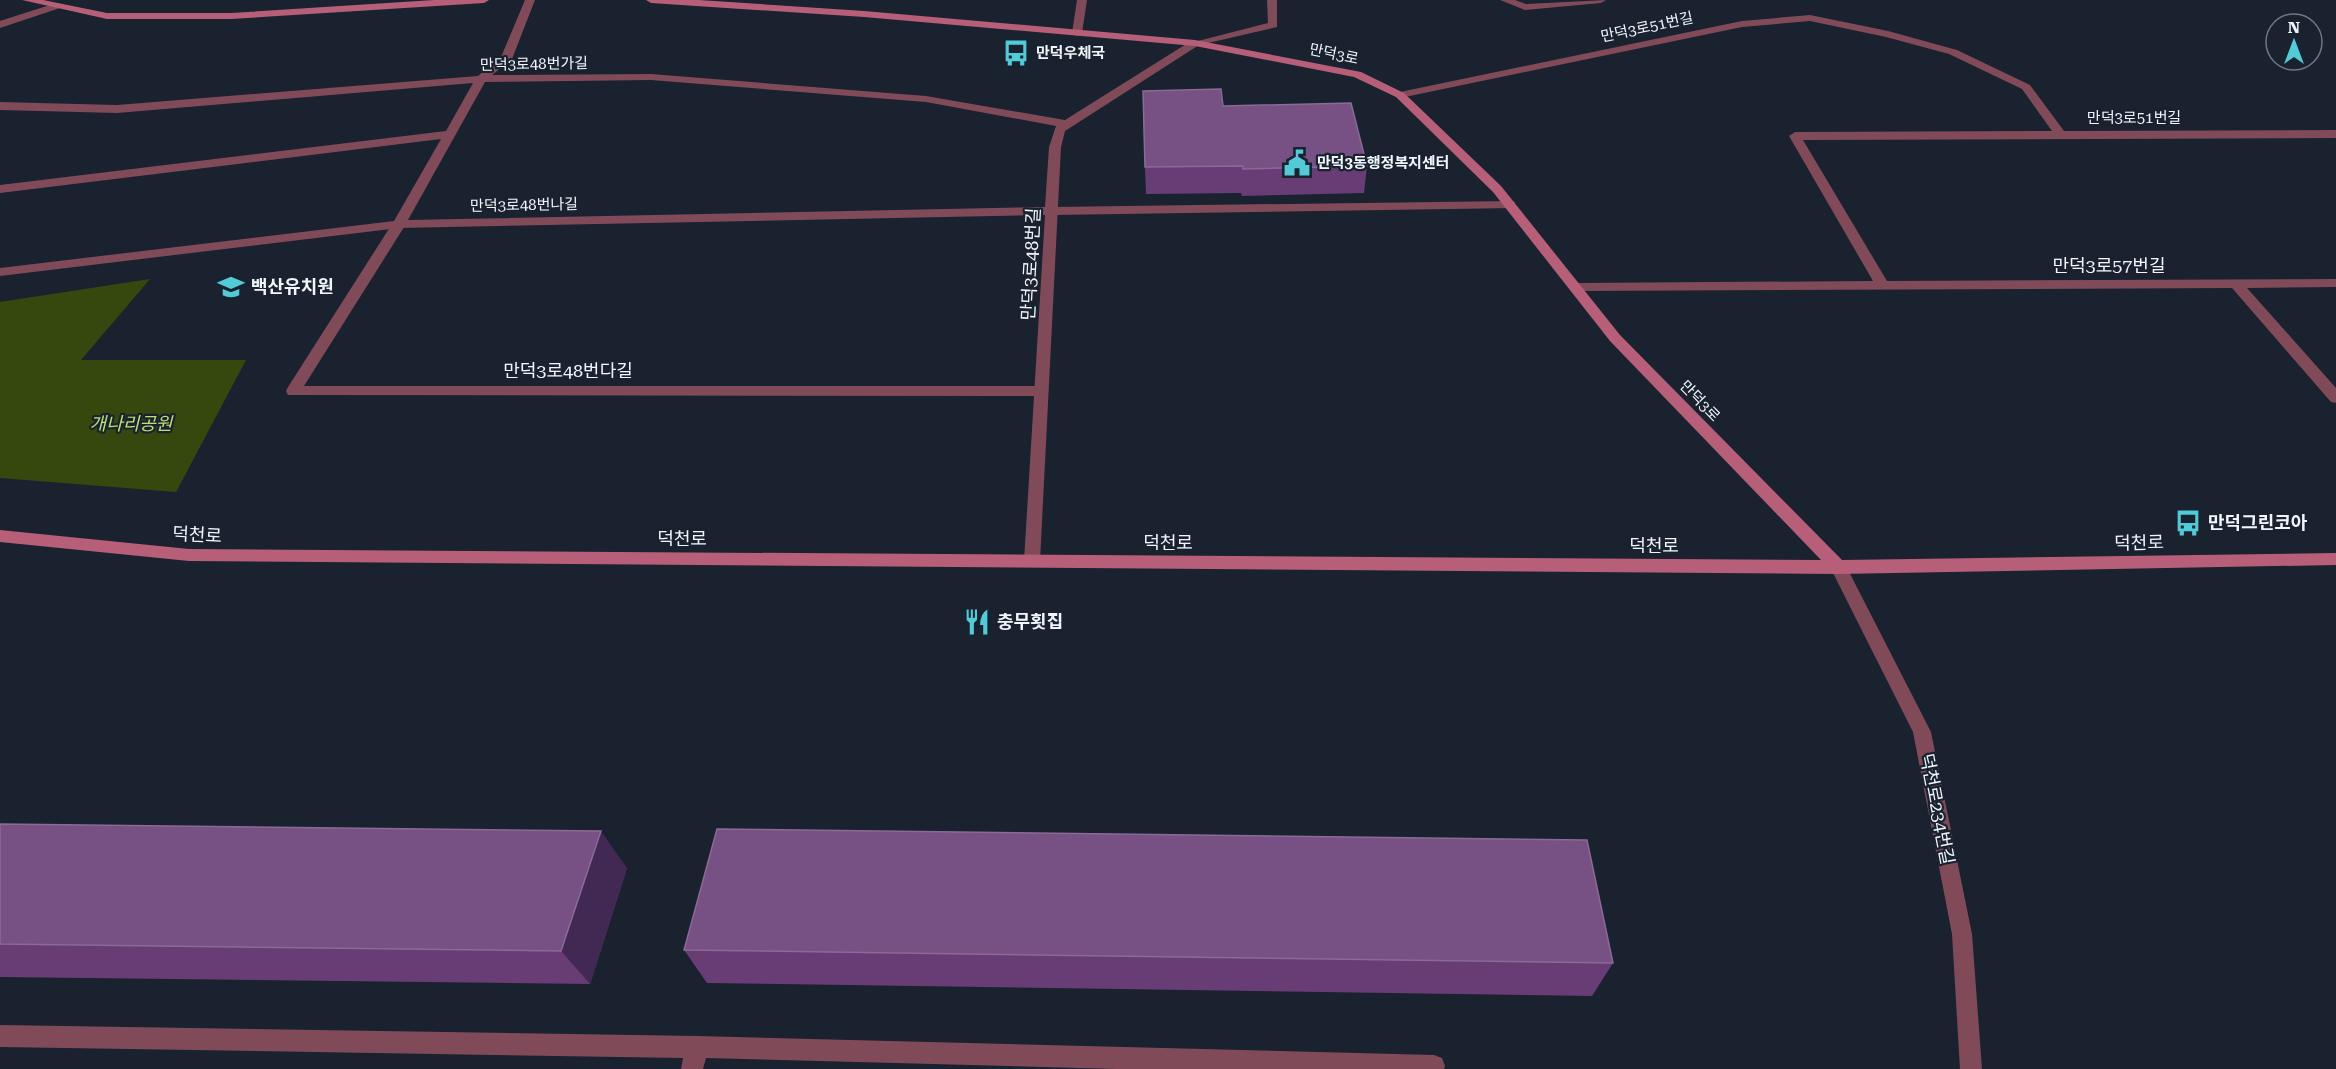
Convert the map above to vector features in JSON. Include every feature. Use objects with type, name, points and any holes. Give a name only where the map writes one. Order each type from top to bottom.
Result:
[{"type":"main road","points":[[27,0],[107,16],[231,16],[484,0]]},
{"type":"main road","name":"만덕3로","points":[[651,0],[864,14],[1195,43],[1357,74],[1400,95],[1497,189],[1615,338],[1838,567]]},
{"type":"main road","name":"덕천로","points":[[0,536],[189,555],[1838,567],[2336,559]]},
{"type":"street","points":[[399,224],[481,79],[506,59],[530,0]]},
{"type":"street","points":[[1077,33],[1082,0]]},
{"type":"street","points":[[1067,124],[1195,43],[1273,25],[1272,0]]},
{"type":"street","points":[[1504,0],[1525,7],[1601,0]]},
{"type":"street","points":[[0,26],[56,6]]},
{"type":"street","name":"만덕3로51번길","points":[[1400,95],[1742,24],[1810,18],[1888,34],[1953,52],[2026,87],[2061,135],[2336,134]]},
{"type":"street","name":"만덕3로48번가길","points":[[0,106],[117,110],[481,79],[663,78],[926,99],[1067,124]]},
{"type":"street","name":"만덕3로48번길","points":[[1032,561],[1055,147],[1059,129],[1067,124]]},
{"type":"street","points":[[0,189],[450,134]]},
{"type":"street","points":[[1882,285],[1795,136],[2061,135]]},
{"type":"street","name":"만덕3로48번나길","points":[[0,272],[399,224],[1052,211],[1510,205]]},
{"type":"street","name":"만덕3로48번다길","points":[[399,224],[292,391],[1042,391]]},
{"type":"street","name":"만덕3로57번길","points":[[1575,288],[2336,283]]},
{"type":"street","points":[[2235,284],[2336,398]]},
{"type":"street","name":"덕천로234번길","points":[[1838,567],[1922,732],[1962,934],[1971,1069]]},
{"type":"street","points":[[0,1036],[697,1047],[1434,1066]]},
{"type":"street","points":[[692,1069],[697,1047]]},
{"type":"green space","name":"개나리공원","points":[[150,279],[81,360],[246,360],[176,492],[0,478],[0,302]]},
{"type":"building","points":[[1221,89],[1223,106],[1351,103],[1367,166],[1243,169],[1243,166],[1145,167],[1143,91]]},
{"type":"building","points":[[0,824],[601,831],[561,951],[0,944]]},
{"type":"building","points":[[717,829],[1587,840],[1613,963],[684,950]]},
{"type":"place","name":"만덕우체국","points":[[1016,53]]},
{"type":"place","name":"만덕3동행정복지센터","points":[[1297,163]]},
{"type":"place","name":"백산유치원","points":[[231,287]]},
{"type":"place","name":"만덕그린코아","points":[[2188,523]]},
{"type":"place","name":"충무횟집","points":[[977,622]]}]
